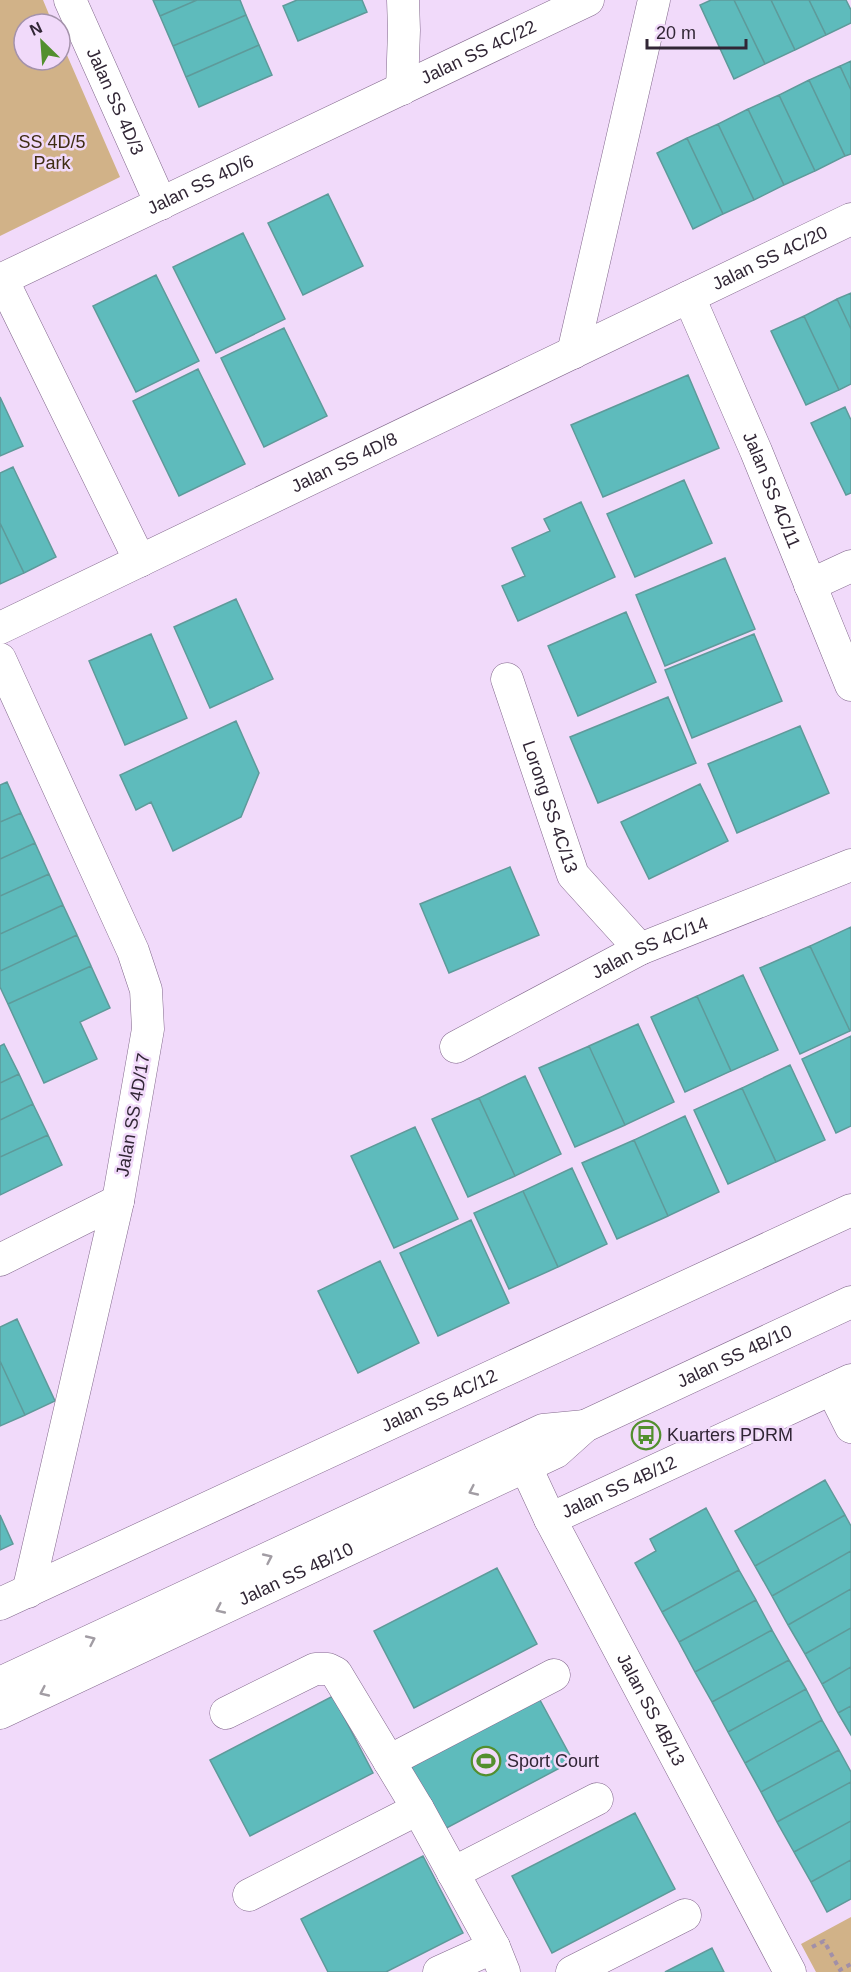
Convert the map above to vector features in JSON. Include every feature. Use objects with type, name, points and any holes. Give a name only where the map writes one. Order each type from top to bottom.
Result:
[{"type":"street","name":"Jalan SS 4D/3","points":[[70,0],[161,204]]},
{"type":"street","points":[[402,89],[403,0]]},
{"type":"street","name":"Jalan SS 4C/22","points":[[402,89],[588,0]]},
{"type":"street","points":[[573,352],[654,0]]},
{"type":"street","name":"Jalan SS 4D/6","points":[[1,280],[402,89]]},
{"type":"street","name":"Jalan SS 4C/20","points":[[688,297],[851,219]]},
{"type":"street","points":[[1,280],[140,561]]},
{"type":"street","name":"Jalan SS 4D/8","points":[[0,628],[688,297]]},
{"type":"street","name":"Jalan SS 4C/11","points":[[688,297],[756,451],[851,685]]},
{"type":"street","points":[[810,585],[851,566]]},
{"type":"street","name":"Jalan SS 4D/17","points":[[0,659],[133,951],[146,990],[148,1029],[118,1201],[28,1592]]},
{"type":"street","name":"Lorong SS 4C/13","points":[[507,679],[573,875],[640,949]]},
{"type":"street","name":"Jalan SS 4C/14","points":[[456,1047],[640,949],[851,865]]},
{"type":"street","points":[[0,1260],[118,1201]]},
{"type":"street","name":"Jalan SS 4C/12","points":[[0,1605],[851,1210]]},
{"type":"street","name":"Jalan SS 4B/10","points":[[0,1683],[520,1455],[556,1452],[585,1426],[851,1302]]},
{"type":"street","points":[[841,1385],[851,1426]]},
{"type":"street","name":"Jalan SS 4B/12","points":[[550,1519],[841,1385]]},
{"type":"street","name":"Jalan SS 4B/10","points":[[0,1713],[520,1455]]},
{"type":"street","name":"Jalan SS 4B/13","points":[[520,1455],[550,1519],[790,1972]]},
{"type":"street","points":[[226,1713],[315,1669],[328,1669],[336,1673],[418,1809],[499,1960],[439,1972]]},
{"type":"street","points":[[389,1761],[554,1675]]},
{"type":"street","points":[[453,1873],[597,1799]]},
{"type":"street","points":[[249,1895],[418,1809]]},
{"type":"street","points":[[572,1972],[685,1914]]},
{"type":"path","points":[[840,1970],[851,1964]]},
{"type":"green space","name":"SS 4D/5 Park","points":[[0,0],[43,0],[48,12],[12,12],[12,72],[72,72],[72,67],[120,177],[0,236]]},
{"type":"green space","points":[[851,1917],[851,1972],[816,1972],[801,1944]]},
{"type":"building","points":[[153,0],[197,0],[160,16]]},
{"type":"building","points":[[197,0],[240,0],[246,15],[173,46],[160,16]]},
{"type":"building","points":[[297,0],[362,0],[367,12],[298,41],[283,6]]},
{"type":"building","points":[[711,0],[734,0],[765,64],[734,79],[700,5]]},
{"type":"building","points":[[734,0],[771,0],[795,50],[765,64]]},
{"type":"building","points":[[771,0],[809,0],[826,35],[795,50]]},
{"type":"building","points":[[809,0],[846,0],[851,10],[851,23],[826,35]]},
{"type":"building","points":[[246,15],[259,45],[186,77],[173,46]]},
{"type":"building","points":[[259,45],[272,75],[199,107],[186,77]]},
{"type":"building","points":[[851,61],[851,90],[840,66]]},
{"type":"building","points":[[840,66],[851,90],[851,154],[845,156],[809,80]]},
{"type":"building","points":[[809,80],[845,156],[815,171],[779,95]]},
{"type":"building","points":[[779,95],[815,171],[784,185],[748,109]]},
{"type":"building","points":[[748,109],[784,185],[754,200],[718,124]]},
{"type":"building","points":[[718,124],[754,200],[723,214],[687,138]]},
{"type":"building","points":[[687,138],[723,214],[693,229],[657,153]]},
{"type":"building","points":[[328,194],[363,266],[303,295],[268,223]]},
{"type":"building","points":[[243,233],[285,319],[216,353],[173,267]]},
{"type":"building","points":[[156,275],[199,361],[136,392],[93,306]]},
{"type":"building","points":[[851,293],[851,329],[837,299]]},
{"type":"building","points":[[837,299],[851,329],[851,384],[839,390],[804,316]]},
{"type":"building","points":[[804,316],[839,390],[806,405],[771,331]]},
{"type":"building","points":[[284,328],[327,416],[264,447],[221,358]]},
{"type":"building","points":[[198,369],[245,464],[179,496],[133,401]]},
{"type":"building","points":[[688,375],[719,448],[603,497],[571,425]]},
{"type":"building","points":[[0,397],[23,446],[0,456]]},
{"type":"building","points":[[845,407],[851,420],[851,493],[846,495],[811,423]]},
{"type":"building","points":[[13,467],[56,557],[24,573],[0,523],[0,473]]},
{"type":"building","points":[[684,480],[712,543],[635,577],[607,514]]},
{"type":"building","points":[[581,502],[615,577],[518,621],[502,586],[525,576],[512,548],[550,531],[544,519]]},
{"type":"building","points":[[0,523],[24,573],[0,584]]},
{"type":"building","points":[[725,558],[755,629],[665,666],[636,595]]},
{"type":"building","points":[[236,599],[273,679],[210,708],[174,627]]},
{"type":"building","points":[[626,612],[656,682],[578,716],[548,646]]},
{"type":"building","points":[[151,634],[187,718],[125,745],[89,661]]},
{"type":"building","points":[[754,634],[782,701],[692,738],[665,670]]},
{"type":"building","points":[[668,697],[696,763],[598,803],[570,737]]},
{"type":"building","points":[[236,721],[259,773],[241,817],[173,851],[151,802],[136,810],[120,775]]},
{"type":"building","points":[[800,726],[829,793],[737,833],[708,764]]},
{"type":"building","points":[[7,782],[21,813],[0,822],[0,785]]},
{"type":"building","points":[[700,784],[728,841],[649,879],[621,822]]},
{"type":"building","points":[[21,813],[35,843],[0,859],[0,822]]},
{"type":"building","points":[[35,843],[49,874],[0,896],[0,859]]},
{"type":"building","points":[[510,867],[539,935],[449,973],[420,904]]},
{"type":"building","points":[[49,874],[63,905],[0,934],[0,896]]},
{"type":"building","points":[[63,905],[77,935],[0,971],[0,934]]},
{"type":"building","points":[[851,927],[851,1030],[850,1031],[810,946]]},
{"type":"building","points":[[77,935],[91,966],[8,1004],[0,987],[0,971]]},
{"type":"building","points":[[810,946],[850,1031],[800,1054],[760,968]]},
{"type":"building","points":[[91,966],[110,1008],[80,1022],[97,1059],[44,1083],[8,1004]]},
{"type":"building","points":[[743,975],[778,1050],[731,1071],[697,996]]},
{"type":"building","points":[[697,996],[731,1071],[685,1092],[651,1017]]},
{"type":"building","points":[[638,1024],[674,1102],[625,1125],[589,1046]]},
{"type":"building","points":[[851,1036],[851,1126],[836,1133],[802,1059]]},
{"type":"building","points":[[4,1044],[19,1074],[0,1083],[0,1046]]},
{"type":"building","points":[[589,1046],[625,1125],[575,1147],[539,1068]]},
{"type":"building","points":[[790,1065],[825,1140],[776,1162],[742,1088]]},
{"type":"building","points":[[19,1074],[33,1104],[0,1120],[0,1083]]},
{"type":"building","points":[[525,1076],[561,1154],[515,1176],[479,1098]]},
{"type":"building","points":[[742,1088],[776,1162],[728,1184],[694,1110]]},
{"type":"building","points":[[479,1098],[515,1176],[468,1197],[432,1119]]},
{"type":"building","points":[[33,1104],[48,1135],[0,1157],[0,1120]]},
{"type":"building","points":[[685,1116],[719,1192],[668,1216],[634,1140]]},
{"type":"building","points":[[415,1127],[458,1219],[394,1248],[351,1156]]},
{"type":"building","points":[[48,1135],[62,1165],[0,1195],[0,1157]]},
{"type":"building","points":[[634,1140],[668,1216],[617,1239],[582,1163]]},
{"type":"building","points":[[572,1168],[607,1244],[558,1267],[523,1191]]},
{"type":"building","points":[[523,1191],[558,1267],[509,1289],[474,1213]]},
{"type":"building","points":[[471,1220],[509,1303],[438,1336],[400,1253]]},
{"type":"building","points":[[380,1261],[419,1343],[358,1373],[318,1291]]},
{"type":"building","points":[[17,1319],[55,1401],[25,1415],[0,1361],[0,1327]]},
{"type":"building","points":[[0,1361],[25,1415],[0,1426]]},
{"type":"building","points":[[825,1480],[845,1515],[755,1566],[735,1531]]},
{"type":"building","points":[[706,1508],[739,1570],[662,1612],[635,1563],[656,1551],[650,1539]]},
{"type":"building","points":[[0,1515],[13,1544],[0,1550]]},
{"type":"building","points":[[845,1515],[851,1526],[851,1551],[772,1596],[755,1566]]},
{"type":"building","points":[[851,1551],[851,1589],[788,1625],[772,1596]]},
{"type":"building","points":[[497,1568],[537,1644],[414,1708],[374,1631]]},
{"type":"building","points":[[739,1570],[756,1600],[679,1642],[662,1612]]},
{"type":"building","points":[[851,1589],[851,1628],[805,1654],[788,1625]]},
{"type":"building","points":[[756,1600],[772,1630],[695,1672],[679,1642]]},
{"type":"building","points":[[851,1628],[851,1667],[822,1684],[805,1654]]},
{"type":"building","points":[[772,1630],[789,1660],[712,1702],[695,1672]]},
{"type":"building","points":[[789,1660],[806,1689],[728,1732],[712,1702]]},
{"type":"building","points":[[851,1667],[851,1706],[838,1713],[822,1684]]},
{"type":"building","name":"Sport Court","points":[[534,1689],[573,1761],[439,1832],[400,1760]]},
{"type":"building","points":[[806,1689],[822,1720],[745,1763],[728,1732]]},
{"type":"building","points":[[333,1696],[373,1773],[250,1836],[210,1760]]},
{"type":"building","points":[[851,1706],[851,1735],[838,1713]]},
{"type":"building","points":[[822,1720],[839,1750],[761,1792],[745,1763]]},
{"type":"building","points":[[839,1750],[851,1772],[851,1782],[777,1822],[761,1792]]},
{"type":"building","points":[[851,1782],[851,1821],[794,1852],[777,1822]]},
{"type":"building","points":[[635,1813],[675,1889],[552,1953],[512,1876]]},
{"type":"building","points":[[851,1821],[851,1860],[811,1882],[794,1852]]},
{"type":"building","points":[[423,1856],[463,1933],[386,1972],[328,1972],[301,1919]]},
{"type":"building","points":[[851,1860],[851,1899],[827,1912],[811,1882]]},
{"type":"building","points":[[712,1948],[724,1972],[665,1972]]},
{"type":"place","name":"Kuarters PDRM","points":[[646,1435]]},
{"type":"place","name":"Sport Court","points":[[486,1761]]}]
